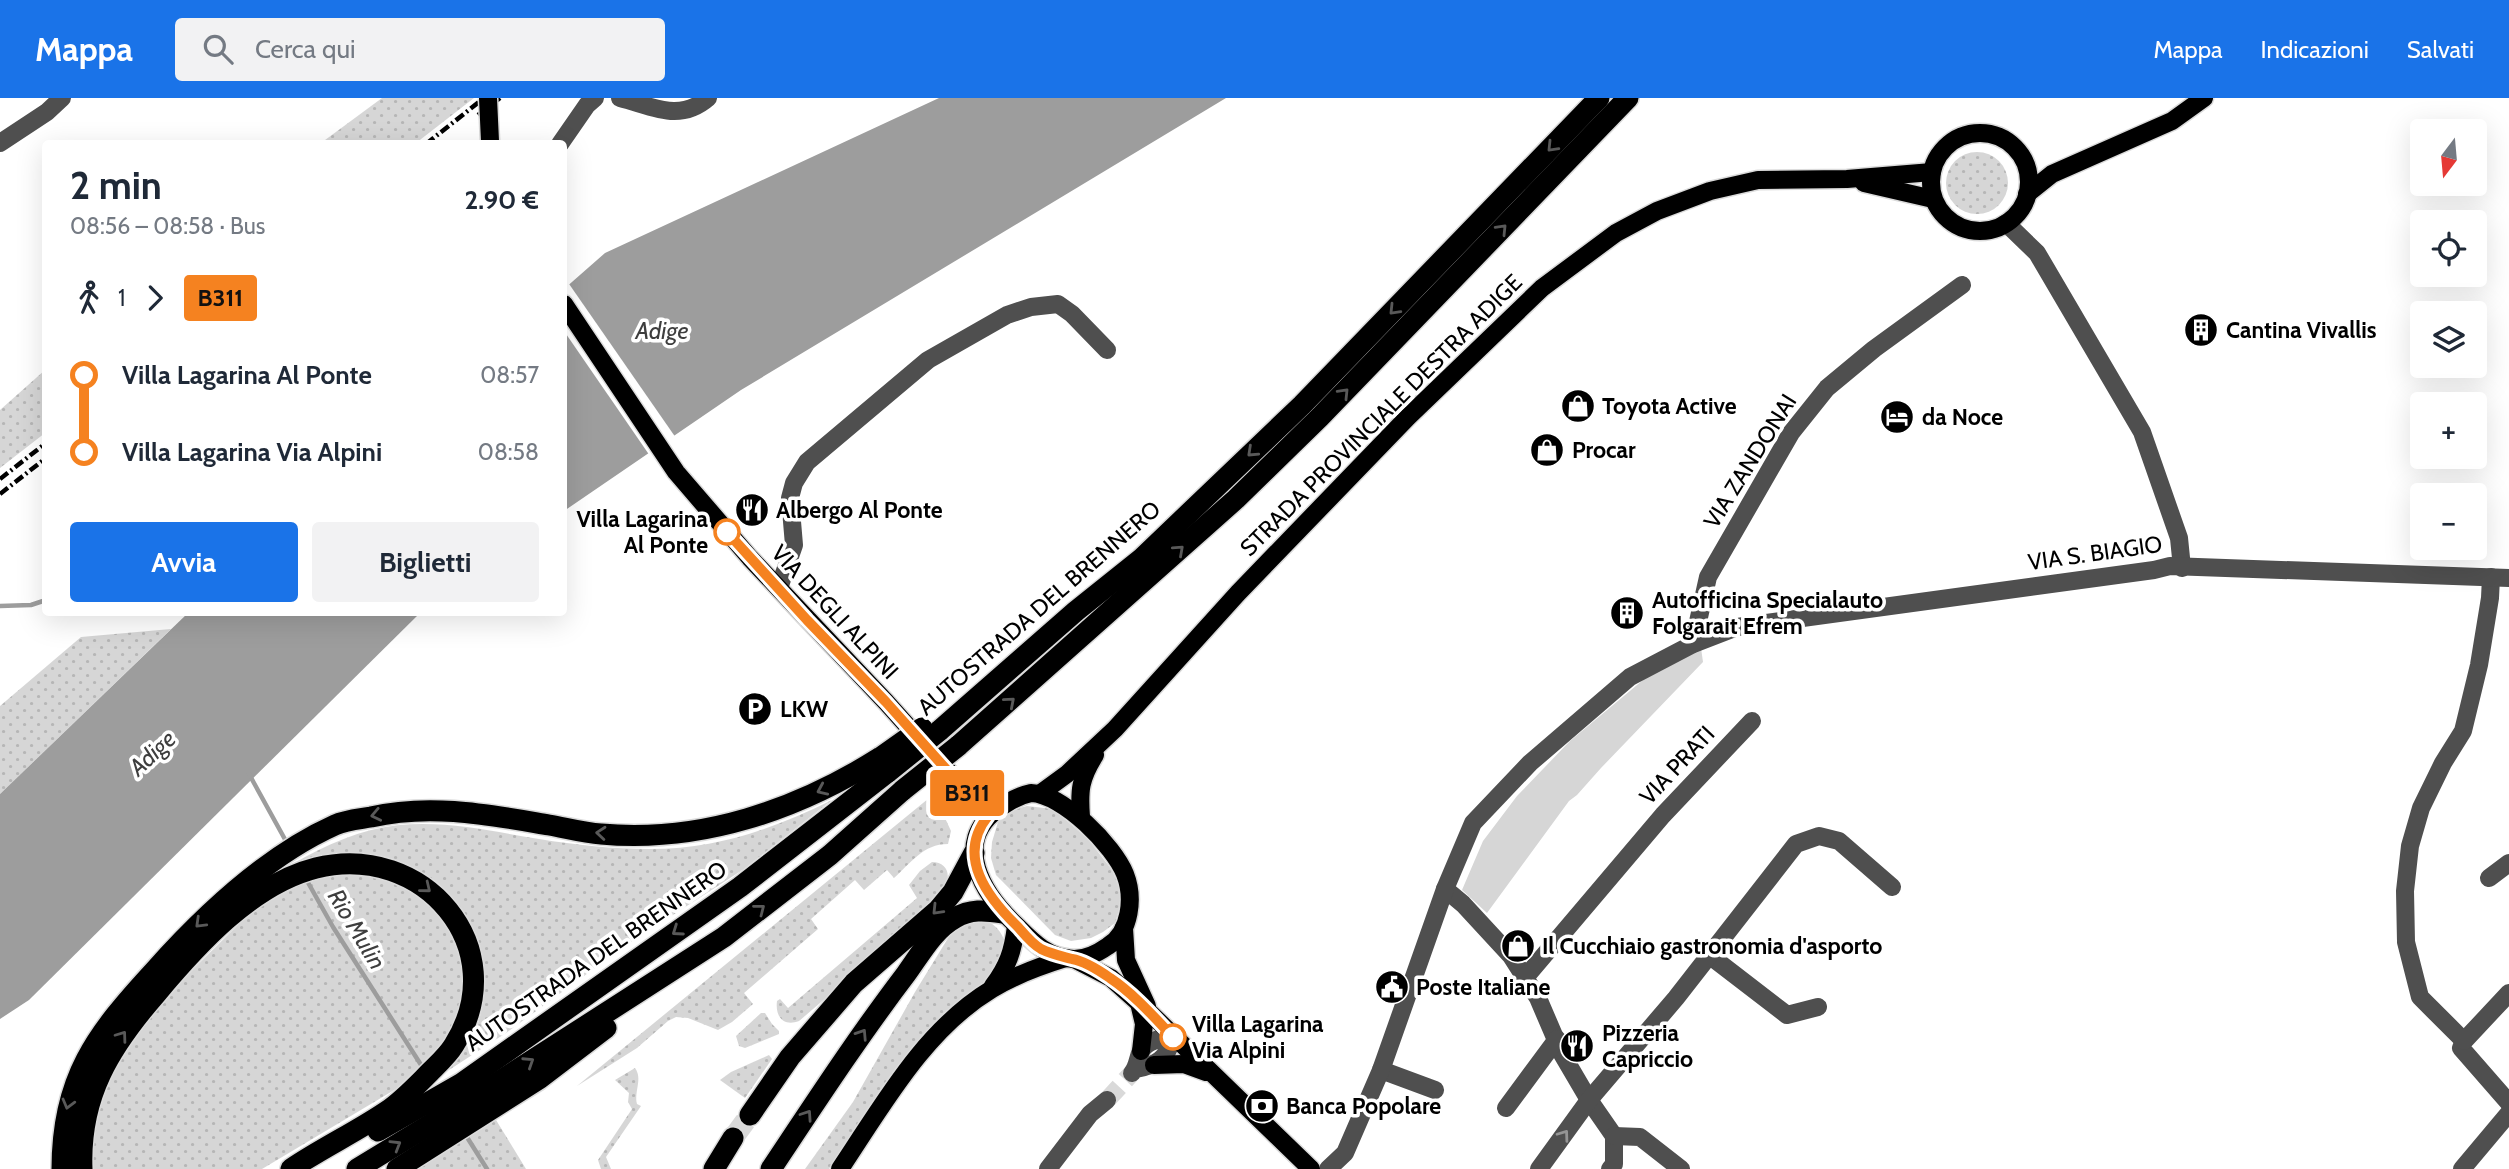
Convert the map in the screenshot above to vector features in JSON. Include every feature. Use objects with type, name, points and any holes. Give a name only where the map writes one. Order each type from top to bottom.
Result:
[{"type":"highway","name":"AUTOSTRADA DEL BRENNERO","points":[[472,1099],[740,887],[885,765],[1141,559],[1301,405],[1600,98]]},
{"type":"highway","name":"AUTOSTRADA DEL BRENNERO","points":[[307,1169],[427,1115],[472,1099],[724,937],[830,855],[903,790],[958,746],[1236,499],[1320,417],[1628,98]]},
{"type":"highway","points":[[82,1169],[88,1106],[108,1056],[172,975],[251,900],[304,843],[337,824],[394,811],[441,810],[506,817],[601,834],[676,834],[733,824],[885,765]]},
{"type":"highway","points":[[750,1115],[790,1057],[855,983],[938,910],[953,892],[974,853]]},
{"type":"highway","points":[[61,1169],[66,1112],[72,1090],[93,1044],[173,950],[207,916],[276,872],[359,863],[384,866],[414,879],[430,890],[448,909],[469,950],[473,986],[470,1006],[461,1032],[443,1059],[427,1115],[397,1169]]},
{"type":"highway","points":[[771,1169],[867,1026],[934,936],[953,918],[967,912],[982,910],[1009,919]]},
{"type":"highway","points":[[291,1169],[387,1111],[427,1115],[472,1099]]},
{"type":"highway","name":"AUTOSTRADA DEL BRENNERO","points":[[357,1169],[427,1115]]},
{"type":"highway","points":[[714,1169],[733,1138]]},
{"type":"main road","points":[[488,98],[490,140]]},
{"type":"main road","points":[[2027,194],[2052,174],[2172,121],[2204,98]]},
{"type":"main road","points":[[1992,135],[2019,152],[2026,166],[2027,194],[2023,206],[2007,223],[1993,230],[1964,229],[1951,222],[1933,199],[1931,172],[1937,158],[1947,145],[1961,137],[1992,135]]},
{"type":"main road","points":[[2026,166],[2041,166],[2137,137]]},
{"type":"main road","name":"STRADA PROVINCIALE DESTRA ADIGE","points":[[1041,793],[1067,774],[1115,729],[1238,593],[1408,417],[1542,288],[1616,233],[1657,211],[1710,191],[1758,180],[1847,179],[1931,172]]},
{"type":"main road","name":"STRADA PROVINCIALE DESTRA ADIGE","points":[[1847,179],[1933,199]]},
{"type":"main road","name":"VIA DEGLI ALPINI","points":[[567,308],[676,472],[750,558],[988,816]]},
{"type":"main road","name":"STRADA PROVINCIALE DESTRA ADIGE","points":[[1082,817],[1082,778],[1115,729]]},
{"type":"main road","points":[[840,1169],[928,1044],[959,1014],[990,989],[1028,970],[1070,958],[1084,958],[1098,953],[1112,944],[1124,929],[1131,907],[1125,873],[1082,817],[1041,793],[1015,797],[988,816],[980,827],[974,842],[974,853],[975,864],[985,887],[1009,919],[1037,947],[1070,958],[1111,978],[1311,1169]]},
{"type":"main road","points":[[990,989],[1005,970],[1013,951],[1009,919]]},
{"type":"main road","points":[[1124,929],[1126,960],[1144,1008],[1141,1051]]},
{"type":"main road","points":[[1154,1065],[1184,1064],[1213,1074]]},
{"type":"street","points":[[0,143],[47,112],[62,98]]},
{"type":"street","points":[[563,140],[595,98]]},
{"type":"street","points":[[620,98],[669,113],[700,106],[708,98]]},
{"type":"street","points":[[2007,223],[2037,253],[2142,432],[2179,538],[2182,568]]},
{"type":"street","name":"VIA ZANDONAI","points":[[1693,644],[1708,577],[1791,433],[1827,388],[1874,349],[1962,285]]},
{"type":"street","points":[[779,587],[794,545],[790,498],[800,469],[912,371],[1007,315],[1031,307],[1058,304],[1072,314],[1107,350]]},
{"type":"street","name":"VIA S. BIAGIO","points":[[1328,1169],[1345,1153],[1383,1066],[1445,889],[1473,823],[1530,763],[1630,677],[1693,644],[1737,627],[2170,566],[2500,577]]},
{"type":"street","points":[[2464,1041],[2420,997],[2406,942],[2405,891],[2410,846],[2421,808],[2463,731],[2479,665],[2490,598],[2500,577]]},
{"type":"street","name":"VIA PRATI","points":[[1524,979],[1638,844],[1752,721]]},
{"type":"street","points":[[1539,1169],[1589,1100],[1676,998],[1796,844],[1819,836],[1839,841],[1892,887]]},
{"type":"street","points":[[2489,878],[2509,863]]},
{"type":"street","points":[[1445,889],[1463,904],[1511,956],[1538,998],[1562,1054],[1614,1136],[1612,1167]]},
{"type":"street","points":[[1709,955],[1787,1014],[1818,1007]]},
{"type":"street","points":[[2509,993],[2460,1048],[2509,1103]]},
{"type":"street","points":[[1173,1037],[1165,1054],[1154,1065],[1134,1071],[1141,1051],[1153,1041],[1173,1037]]},
{"type":"street","points":[[1506,1108],[1557,1040]]},
{"type":"street","points":[[1383,1066],[1402,1068]]},
{"type":"street","points":[[1383,1066],[1435,1090]]},
{"type":"street","points":[[1054,1167],[1090,1114],[1107,1100]]},
{"type":"street","points":[[2462,1169],[2509,1113]]},
{"type":"street","points":[[1614,1136],[1640,1138],[1681,1169]]},
{"type":"shaded area","points":[[382,98],[474,98],[420,140],[325,140]]},
{"type":"shaded area","points":[[1977,152],[1999,161],[2008,183],[1999,205],[1977,214],[1955,205],[1946,183],[1955,161]]},
{"type":"shaded area","points":[[42,373],[42,435],[0,468],[0,410]]},
{"type":"shaded area","points":[[171,629],[0,794],[0,706],[81,637]]},
{"type":"shaded area","points":[[1701,648],[1703,662],[1569,801],[1487,913],[1462,890],[1483,841],[1517,796],[1570,741],[1649,675]]},
{"type":"shaded area","points":[[934,794],[951,831],[948,844],[924,851],[894,878],[887,870],[864,890],[855,880],[811,919],[818,929],[744,993],[753,1004],[732,1022],[718,1030],[688,1018],[676,1017],[637,1048],[577,1086]]},
{"type":"shaded area","points":[[832,800],[744,869],[625,946],[506,1033],[449,1070],[477,1026],[483,997],[482,967],[474,938],[460,911],[440,888],[416,870],[389,858],[359,854],[324,860],[267,881],[330,844],[392,826],[435,824],[595,846],[675,848],[744,835],[788,820]]},
{"type":"shaded area","points":[[1027,806],[1053,809],[1088,839],[1112,870],[1121,891],[1119,910],[1115,923],[1103,932],[1091,938],[1071,941],[1055,935],[996,875],[991,858],[998,822],[1012,810]]},
{"type":"shaded area","points":[[932,862],[943,866],[948,876],[946,884],[933,902],[799,1021],[789,1023],[781,1019],[777,1011],[777,1001],[780,999],[788,1008],[917,898],[909,885],[920,871]]},
{"type":"shaded area","points":[[362,871],[389,878],[428,900],[460,947],[465,996],[448,1039],[406,1083],[262,1169],[90,1169],[92,1122],[106,1082],[125,1045],[152,1010],[260,903],[312,879]]},
{"type":"shaded area","points":[[986,920],[998,929],[1005,943],[1005,954],[997,969],[952,1007],[914,1045],[880,1090],[829,1169],[805,1169],[853,1102],[953,930],[964,921]]},
{"type":"shaded area","points":[[761,1013],[765,1013],[779,1034],[745,1048],[739,1046],[736,1036]]},
{"type":"shaded area","points":[[769,1055],[772,1059],[745,1098],[720,1080],[731,1072]]},
{"type":"shaded area","points":[[635,1068],[638,1076],[637,1104],[641,1106],[606,1157],[611,1169],[601,1169],[598,1160],[632,1109],[628,1102],[629,1093],[615,1080]]},
{"type":"shaded area","points":[[496,1120],[526,1169],[416,1169]]},
{"type":"water","name":"Adige","points":[[939,98],[1226,98],[741,390],[567,509],[567,286],[605,253]]},
{"type":"water","name":"Adige","points":[[185,616],[417,616],[29,1000],[0,1019],[0,794]]},
{"type":"pier","points":[[567,281],[676,438],[650,456],[567,335]]},
{"type":"waterway","points":[[0,606],[31,605],[42,601]]},
{"type":"waterway","name":"Rio Mulin","points":[[249,774],[287,843]]},
{"type":"waterway","name":"Rio Mulin","points":[[306,879],[333,927],[423,1068]]},
{"type":"waterway","name":"Rio Mulin","points":[[465,1134],[487,1169]]},
{"type":"tunnel","points":[[1107,1100],[1132,1073]]},
{"type":"tunnel","points":[[733,1138],[750,1115]]},
{"type":"railway","points":[[431,140],[484,98]]},
{"type":"railway","points":[[478,115],[500,98]]},
{"type":"railway","points":[[0,479],[42,446]]},
{"type":"railway","points":[[0,494],[42,461]]},
{"type":"bus line","name":"B311","points":[[727,532],[988,816],[974,842],[975,864],[985,887],[1002,912],[1037,947],[1074,959],[1111,978],[1173,1037]]},
{"type":"place","name":"Cantina Vivallis","points":[[2201,330]]},
{"type":"place","name":"Toyota Active","points":[[1578,406]]},
{"type":"place","name":"da Noce","points":[[1897,417]]},
{"type":"place","name":"Procar","points":[[1547,450]]},
{"type":"place","name":"Albergo Al Ponte","points":[[752,510]]},
{"type":"place","name":"Villa Lagarina Al Ponte","points":[[727,532]]},
{"type":"place","name":"Autofficina Specialauto Folgarait Efrem","points":[[1627,613]]},
{"type":"place","name":"LKW","points":[[755,709]]},
{"type":"place","name":"Il Cucchiaio gastronomia d'asporto","points":[[1518,946]]},
{"type":"place","name":"Poste Italiane","points":[[1392,987]]},
{"type":"place","name":"Villa Lagarina Via Alpini","points":[[1173,1037]]},
{"type":"place","name":"Pizzeria Capriccio","points":[[1577,1046]]},
{"type":"place","name":"Banca Popolare","points":[[1262,1106]]}]
